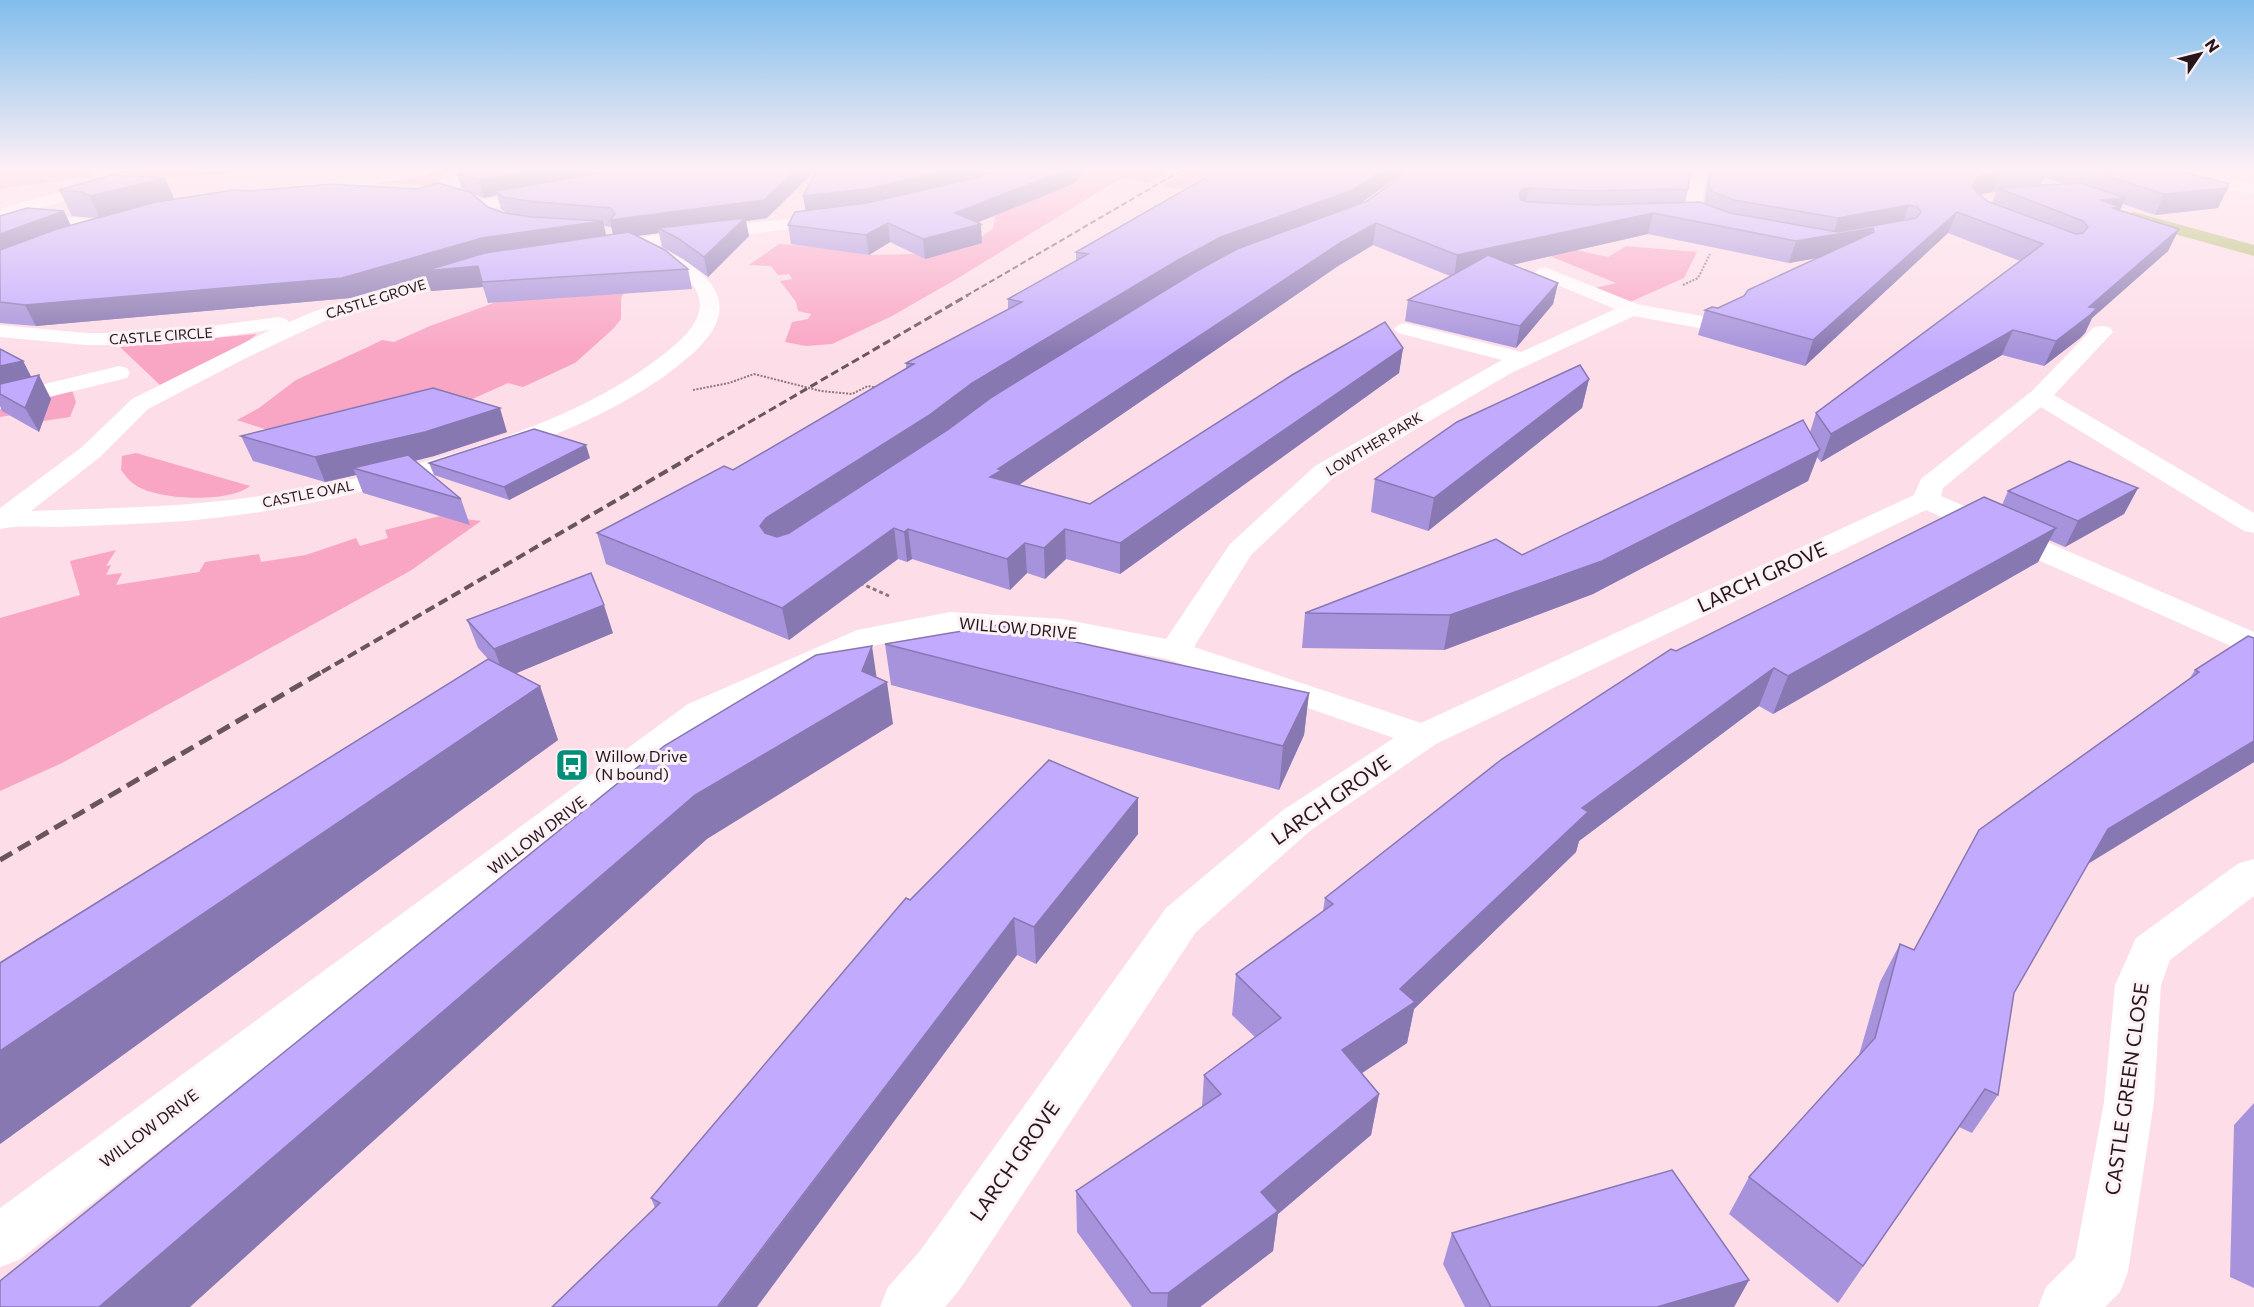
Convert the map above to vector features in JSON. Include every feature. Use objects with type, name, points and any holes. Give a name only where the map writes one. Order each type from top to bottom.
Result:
[{"type":"highway","points":[[2187,231],[2254,250]]},
{"type":"street","points":[[70,239],[95,231]]},
{"type":"street","points":[[582,251],[730,231]]},
{"type":"street","points":[[592,232],[679,237]]},
{"type":"street","name":"CASTLE OVAL","points":[[1,520],[138,515],[246,507],[319,494],[447,464],[520,441],[573,419],[645,380],[679,354],[704,329],[711,311],[701,283],[638,244]]},
{"type":"street","name":"CASTLE GROVE","points":[[1,520],[91,452],[140,404],[236,354],[322,315],[449,276],[486,260]]},
{"type":"street","points":[[1545,273],[1632,309],[1710,324],[1729,314]]},
{"type":"street","name":"LOWTHER PARK","points":[[1175,651],[1240,550],[1324,472],[1503,368],[1632,309]]},
{"type":"street","name":"CASTLE CIRCLE","points":[[1,331],[86,339],[159,339],[217,333],[322,315]]},
{"type":"street","points":[[1405,329],[1522,359]]},
{"type":"street","points":[[2103,332],[2040,396],[1930,485],[1926,500],[2254,644]]},
{"type":"street","points":[[86,339],[87,347],[119,373],[133,400],[140,404]]},
{"type":"street","points":[[0,402],[119,373]]},
{"type":"street","points":[[2040,396],[2254,525]]},
{"type":"street","name":"LARCH GROVE","points":[[908,1307],[940,1270],[1181,920],[1297,820],[1423,736],[1926,500]]},
{"type":"street","name":"WILLOW DRIVE","points":[[0,1241],[700,712],[868,637],[950,621],[1062,629],[1175,651],[1423,736]]},
{"type":"street","name":"CASTLE GREEN CLOSE","points":[[2066,1307],[2100,1272],[2129,1102],[2138,985],[2152,950],[2254,874]]},
{"type":"path","points":[[1632,309],[1698,278],[1722,231]]},
{"type":"path","points":[[686,390],[729,383],[754,374],[821,391],[852,394],[868,386],[879,388]]},
{"type":"path","points":[[850,579],[950,621]]},
{"type":"shaded area","points":[[990,231],[1035,231],[892,316],[832,344],[806,346],[785,342],[792,322],[808,319],[811,314],[798,311],[796,302],[780,281],[792,279],[789,274],[778,275],[771,266],[749,265],[779,244],[824,247],[869,255],[917,254],[925,259],[976,240]]},
{"type":"shaded area","points":[[1626,246],[1697,252],[1684,278],[1630,302],[1595,288],[1616,283],[1550,256],[1572,249],[1608,257]]},
{"type":"shaded area","points":[[625,289],[621,299],[621,319],[613,329],[575,363],[523,387],[508,383],[468,401],[305,442],[237,420],[259,408],[296,380],[382,340],[394,342],[430,326],[502,300],[559,298]]},
{"type":"shaded area","points":[[257,334],[245,343],[160,385],[120,347]]},
{"type":"shaded area","points":[[72,390],[76,402],[70,417],[43,421],[47,409],[0,417],[0,408]]},
{"type":"shaded area","points":[[136,453],[250,486],[227,495],[193,498],[175,497],[144,490],[129,480],[121,470],[122,456]]},
{"type":"shaded area","points":[[440,516],[481,521],[410,571],[62,763],[0,791],[0,618],[80,595],[70,561],[116,550],[106,566],[111,565],[106,575],[122,573],[116,585],[199,572],[205,562],[259,554],[261,562],[306,555],[356,538],[360,546],[388,538],[385,530]]},
{"type":"building","points":[[52,231],[532,231],[482,238],[342,278],[25,305],[0,302],[0,250]]},
{"type":"building","points":[[664,231],[731,231],[704,257]]},
{"type":"building","points":[[835,231],[873,231],[866,235]]},
{"type":"building","points":[[905,231],[954,231],[923,239]]},
{"type":"building","points":[[1113,231],[1238,231],[1221,237],[1178,260],[972,383],[928,416],[766,518],[760,526],[765,533],[777,537],[789,533],[949,429],[992,397],[1195,272],[1237,249],[1286,231],[1362,231],[998,469],[1002,470],[990,477],[1090,504],[1292,375],[1385,322],[1403,348],[1120,543],[1065,529],[1044,548],[1025,543],[1007,559],[908,529],[904,532],[894,528],[782,608],[597,533],[724,466],[733,470],[914,364],[906,363],[1022,302],[1008,299],[1088,254],[1076,252]]},
{"type":"building","points":[[1396,231],[1569,231],[1457,255]]},
{"type":"building","points":[[1745,231],[1855,231],[1796,241]]},
{"type":"building","points":[[1936,231],[1813,340],[1705,310],[1712,307],[1718,308],[1744,296],[1748,290],[1874,232]]},
{"type":"building","points":[[2008,231],[2068,231],[2076,234],[2085,231],[2177,231],[2089,307],[2097,308],[2090,315],[2056,341],[2013,330],[1831,434],[1816,413],[2043,244]]},
{"type":"building","points":[[629,232],[665,250],[688,269],[482,282],[478,266],[424,271],[485,253]]},
{"type":"building","points":[[1488,255],[1558,283],[1520,326],[1408,300]]},
{"type":"building","points":[[0,349],[23,361],[0,366]]},
{"type":"building","points":[[1580,365],[1589,379],[1434,498],[1375,479],[1457,422]]},
{"type":"building","points":[[39,375],[25,408],[0,394],[0,384]]},
{"type":"building","points":[[433,388],[500,408],[425,432],[315,457],[241,436]]},
{"type":"building","points":[[1803,420],[1820,450],[1602,561],[1450,615],[1305,613],[1496,539],[1522,555]]},
{"type":"building","points":[[534,429],[586,445],[504,487],[429,463]]},
{"type":"building","points":[[408,455],[461,499],[353,468]]},
{"type":"building","points":[[2069,461],[2138,488],[2078,521],[2008,491]]},
{"type":"building","points":[[1984,497],[2056,528],[1788,676],[1774,668],[1582,808],[1588,812],[1400,989],[1415,1002],[1342,1050],[1379,1094],[1261,1192],[1278,1211],[1168,1293],[1151,1293],[1076,1191],[1221,1094],[1204,1075],[1281,1018],[1236,974],[1333,904],[1325,898],[1502,759],[1671,649],[1676,651]]},
{"type":"building","points":[[591,573],[604,605],[494,649],[467,620]]},
{"type":"building","points":[[998,625],[1309,693],[1283,746],[885,644]]},
{"type":"building","points":[[2248,636],[2254,638],[2254,741],[2108,829],[2014,993],[1998,1095],[1985,1089],[1863,1266],[1749,1177],[1875,1038],[1900,944],[1914,950],[1979,830],[2199,672],[2195,670]]},
{"type":"building","points":[[872,646],[862,671],[887,682],[695,795],[99,1307],[0,1307],[0,1281],[664,746],[816,655]]},
{"type":"building","points":[[488,659],[540,686],[0,1051],[0,963]]},
{"type":"building","points":[[1049,760],[1138,798],[1034,927],[1014,918],[718,1307],[552,1307],[660,1203],[651,1198],[906,898],[910,900]]},
{"type":"building","points":[[1672,1170],[1749,1280],[1657,1307],[1491,1307],[1452,1233]]},
{"type":"railway","points":[[966,296],[1077,231]]},
{"type":"railway","points":[[686,459],[968,295]]},
{"type":"railway","points":[[322,672],[689,458]]},
{"type":"railway","points":[[0,860],[325,670]]},
{"type":"place","name":"Willow Drive (N bound)","points":[[572,765]]}]
